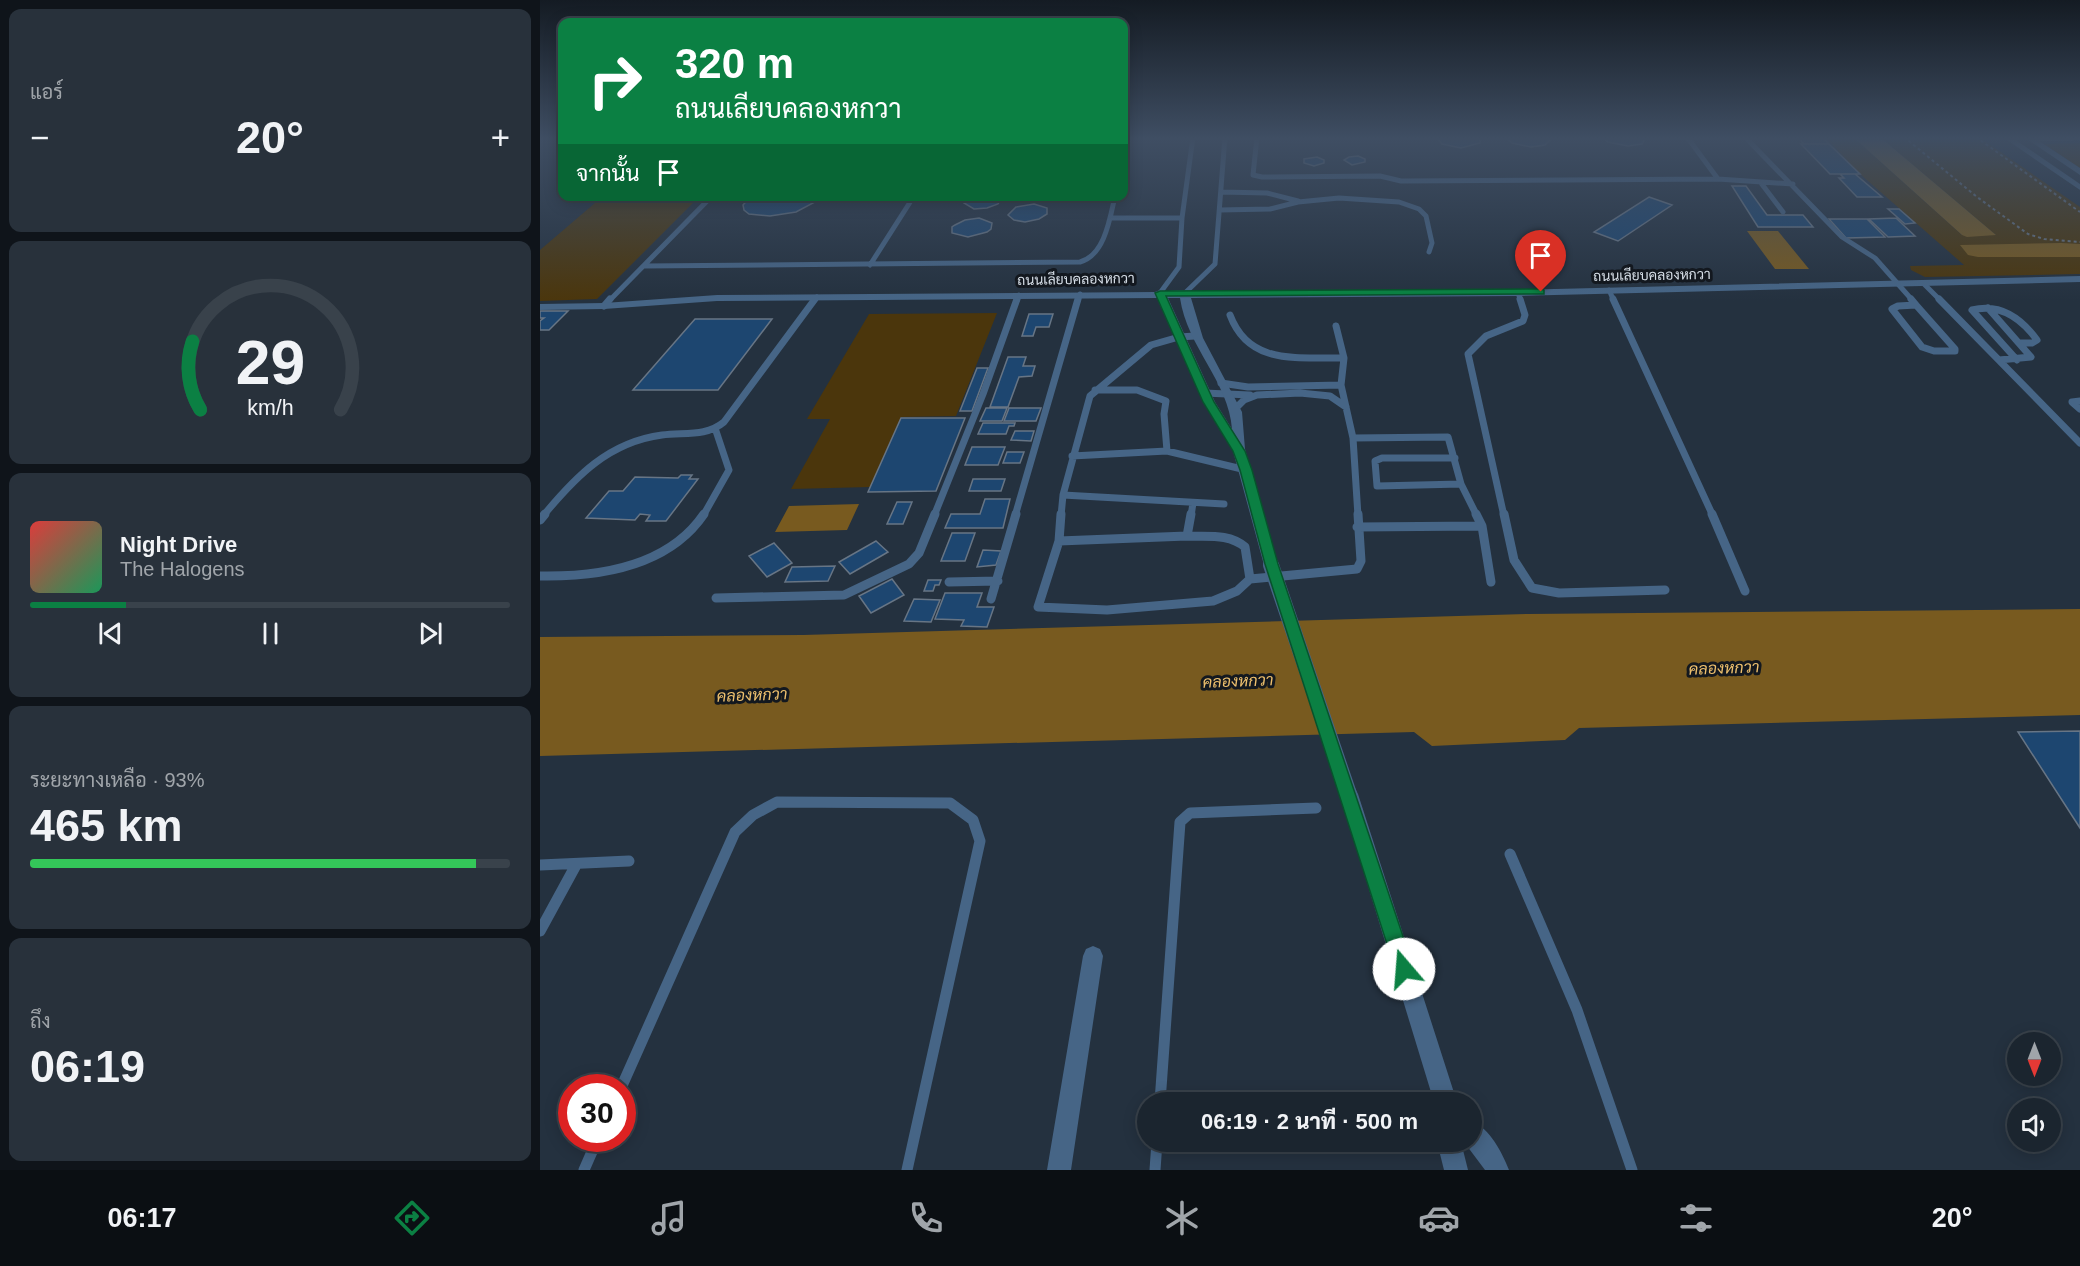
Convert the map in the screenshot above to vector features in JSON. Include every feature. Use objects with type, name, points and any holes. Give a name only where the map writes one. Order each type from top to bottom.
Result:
[{"type":"street","name":"ถนนเลียบคลองหกวา","points":[[540,307],[604,306],[717,298],[1160,293],[1518,293],[2080,279]]},
{"type":"street","points":[[1160,293],[1204,393],[1239,451],[1246,470],[1271,564],[1349,794],[1444,1092]]},
{"type":"street","points":[[1185,293],[1186,315],[1195,336],[1235,409],[1239,451]]},
{"type":"street","points":[[1059,1170],[1093,956]]},
{"type":"street","points":[[1482,1146],[1497,1170]]},
{"type":"street","points":[[1452,1152],[1456,1170]]},
{"type":"lane","points":[[1160,293],[1179,267],[1186,192]]},
{"type":"lane","points":[[1185,293],[1215,264],[1221,192],[1267,193],[1298,201]]},
{"type":"lane","points":[[1768,192],[1783,212]]},
{"type":"lane","points":[[1801,192],[1842,237],[1875,258],[1917,305],[1955,351],[1934,351],[1922,347],[1892,309],[1898,306],[1917,305]]},
{"type":"lane","points":[[1220,210],[1270,209],[1298,201],[1339,198],[1399,202],[1419,209],[1426,216],[1432,243],[1429,252]]},
{"type":"lane","points":[[604,306],[707,201]]},
{"type":"lane","points":[[870,265],[911,201]]},
{"type":"lane","points":[[644,266],[1084,261],[1096,253],[1111,218],[1115,201]]},
{"type":"lane","points":[[1111,218],[1182,218]]},
{"type":"lane","points":[[1924,284],[2080,442]]},
{"type":"lane","points":[[1609,290],[1689,460],[1745,591]]},
{"type":"lane","points":[[1518,293],[1525,315],[1522,321],[1485,335],[1474,344],[1468,354],[1514,560],[1532,588],[1559,593],[1665,590]]},
{"type":"lane","points":[[991,599],[1080,294]]},
{"type":"lane","points":[[716,598],[844,595],[909,564],[919,554],[983,394],[1019,295]]},
{"type":"lane","points":[[540,520],[579,473],[609,452],[632,441],[663,435],[700,434],[722,425],[781,350],[817,297]]},
{"type":"lane","points":[[1988,308],[2031,357],[1999,360]]},
{"type":"lane","points":[[2017,360],[1972,310],[1988,308],[2011,313],[2037,340],[2032,343],[2021,343]]},
{"type":"lane","points":[[1230,315],[1237,331],[1250,346],[1282,355],[1344,358]]},
{"type":"lane","points":[[1195,336],[1179,337],[1151,345],[1090,396],[1063,495],[1059,541],[1038,607],[1107,609],[1213,601],[1237,591],[1250,579],[1357,569],[1361,561],[1353,438],[1341,385],[1344,358],[1336,326]]},
{"type":"lane","points":[[1204,393],[1248,387],[1341,385]]},
{"type":"lane","points":[[1095,390],[1137,390],[1166,401],[1164,414],[1167,451]]},
{"type":"lane","points":[[1224,390],[1257,395],[1300,393],[1330,396],[1346,407]]},
{"type":"lane","points":[[1235,409],[1244,400],[1257,395]]},
{"type":"lane","points":[[2080,401],[2072,402],[2080,409]]},
{"type":"lane","points":[[540,576],[591,573],[629,566],[672,549],[692,531],[729,470],[716,428]]},
{"type":"lane","points":[[1353,438],[1448,437],[1461,484],[1482,526],[1491,582]]},
{"type":"lane","points":[[1072,456],[1167,451],[1246,470]]},
{"type":"lane","points":[[1455,458],[1382,458],[1375,461],[1377,486],[1461,484]]},
{"type":"lane","points":[[1063,495],[1224,504]]},
{"type":"lane","points":[[1187,536],[1193,503]]},
{"type":"lane","points":[[1357,527],[1482,526]]},
{"type":"lane","points":[[1059,541],[1187,536],[1226,537],[1238,541],[1245,547],[1250,579]]},
{"type":"lane","points":[[949,582],[998,581]]},
{"type":"lane","points":[[627,1074],[735,832],[753,814],[777,802],[950,802],[973,820],[980,840],[908,1170]]},
{"type":"lane","points":[[1161,1092],[1180,822],[1190,813],[1316,808]]},
{"type":"lane","points":[[1510,854],[1577,1010],[1632,1170]]},
{"type":"lane","points":[[540,865],[629,861]]},
{"type":"lane","points":[[540,931],[576,865]]},
{"type":"lane","points":[[584,1170],[592,1152]]},
{"type":"lane","points":[[1155,1170],[1156,1152]]},
{"type":"path","points":[[1970,192],[2028,234],[2044,239],[2080,243]]},
{"type":"path","points":[[2052,192],[2080,212]]},
{"type":"shaded area","points":[[1880,192],[1914,192],[1962,235],[1996,235],[1945,192],[2058,192],[2080,207],[2080,244],[1973,245],[1978,257],[2080,257],[2080,274],[1925,277],[1911,270],[1910,266],[1964,265]]},
{"type":"shaded area","points":[[597,201],[695,201],[597,299],[540,301],[540,250]]},
{"type":"shaded area","points":[[997,313],[956,416],[901,417],[870,487],[791,489],[830,419],[807,419],[869,314]]},
{"type":"water","points":[[1914,192],[1945,192],[1996,235],[1967,237]]},
{"type":"water","points":[[1747,231],[1778,231],[1809,269],[1775,269]]},
{"type":"water","points":[[2080,244],[2080,257],[1978,257],[1968,255],[1960,245]]},
{"type":"water","points":[[859,504],[847,530],[775,532],[789,506]]},
{"type":"water","name":"คลองหกวา","points":[[2080,609],[2080,715],[1579,728],[1565,740],[1432,746],[1414,732],[540,756],[540,637],[803,635],[1528,614]]},
{"type":"building","points":[[1736,192],[1750,192],[1767,215],[1803,215],[1813,227],[1758,227]]},
{"type":"building","points":[[1852,192],[1876,192],[1882,197],[1857,197]]},
{"type":"building","points":[[1649,197],[1672,205],[1618,241],[1594,232]]},
{"type":"building","points":[[747,201],[816,201],[796,212],[770,216],[749,214],[744,210],[743,205]]},
{"type":"building","points":[[965,201],[1000,201],[987,208],[974,209],[964,203]]},
{"type":"building","points":[[1034,204],[1047,208],[1047,214],[1039,219],[1025,222],[1014,220],[1008,215],[1016,207]]},
{"type":"building","points":[[1888,209],[1899,209],[1915,223],[1905,224]]},
{"type":"building","points":[[979,218],[992,223],[991,229],[968,237],[952,233],[952,227],[955,225],[965,220]]},
{"type":"building","points":[[1896,218],[1915,236],[1888,237],[1869,219]]},
{"type":"building","points":[[1829,219],[1867,219],[1885,237],[1846,238]]},
{"type":"building","points":[[540,311],[568,311],[549,330],[540,330],[540,321],[544,318],[540,318]]},
{"type":"building","points":[[1029,314],[1053,314],[1049,327],[1036,327],[1033,336],[1022,336]]},
{"type":"building","points":[[695,319],[772,319],[718,390],[633,390]]},
{"type":"building","points":[[1008,357],[1026,357],[1023,366],[1035,366],[1032,376],[1019,377],[1008,407],[990,407]]},
{"type":"building","points":[[977,368],[988,368],[972,411],[960,411]]},
{"type":"building","points":[[986,408],[1007,408],[1002,421],[980,421]]},
{"type":"building","points":[[1009,408],[1041,408],[1036,421],[1004,421]]},
{"type":"building","points":[[901,418],[965,418],[936,491],[868,492]]},
{"type":"building","points":[[983,423],[1015,423],[1014,426],[1009,426],[1006,434],[978,434]]},
{"type":"building","points":[[1015,431],[1034,431],[1031,441],[1011,440]]},
{"type":"building","points":[[972,447],[1005,447],[998,465],[965,465]]},
{"type":"building","points":[[1007,452],[1024,452],[1020,463],[1003,463]]},
{"type":"building","points":[[681,475],[692,475],[689,479],[698,479],[666,521],[646,521],[650,515],[640,514],[635,520],[586,518],[609,491],[623,491],[635,477],[678,478]]},
{"type":"building","points":[[973,479],[1005,479],[1001,491],[969,491]]},
{"type":"building","points":[[985,499],[1010,499],[1003,528],[945,528],[951,514],[980,514]]},
{"type":"building","points":[[897,502],[912,502],[903,524],[887,524]]},
{"type":"building","points":[[952,533],[975,533],[965,561],[941,561]]},
{"type":"building","points":[[876,541],[888,552],[850,574],[839,562]]},
{"type":"building","points":[[774,543],[792,563],[767,577],[749,556]]},
{"type":"building","points":[[983,550],[1001,551],[996,565],[977,567]]},
{"type":"building","points":[[835,566],[828,581],[785,582],[792,567]]},
{"type":"building","points":[[892,579],[904,595],[871,613],[859,596]]},
{"type":"building","points":[[928,580],[941,580],[939,585],[935,585],[933,591],[924,591]]},
{"type":"building","points":[[945,593],[982,593],[977,607],[994,607],[987,627],[961,626],[964,620],[935,619]]},
{"type":"building","points":[[914,599],[940,600],[931,622],[904,621]]},
{"type":"building","points":[[2080,731],[2080,828],[2018,732]]},
{"type":"route","points":[[1404,969],[1349,794],[1271,564],[1246,470],[1239,451],[1209,402],[1160,293],[1541,292]]}]
